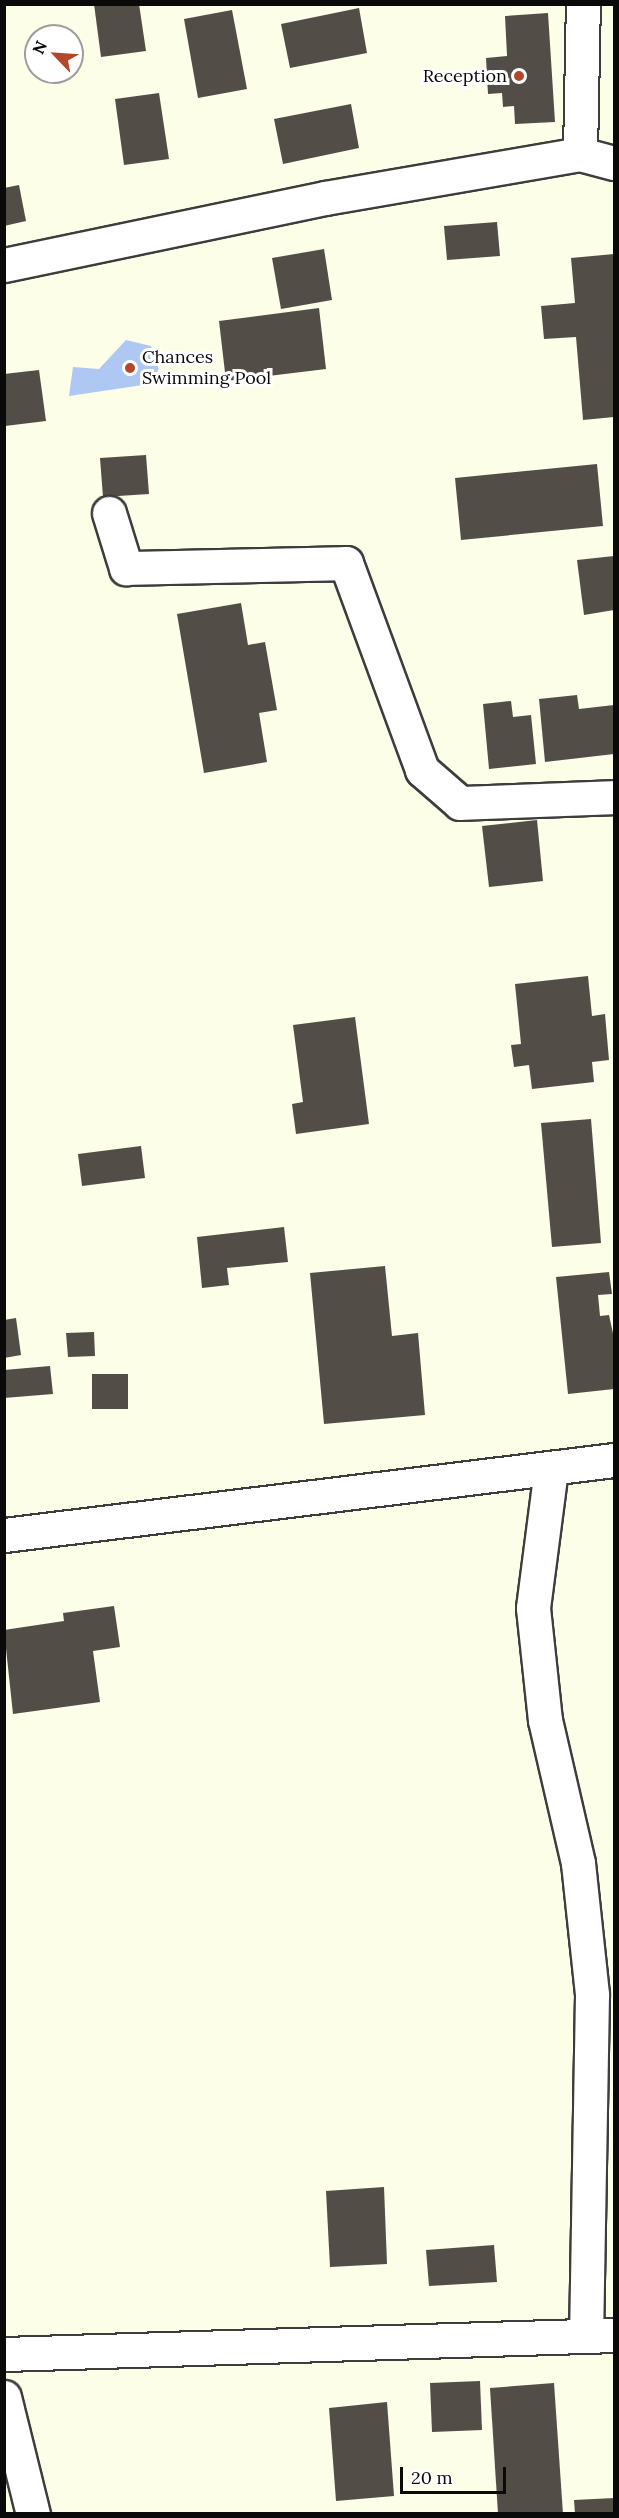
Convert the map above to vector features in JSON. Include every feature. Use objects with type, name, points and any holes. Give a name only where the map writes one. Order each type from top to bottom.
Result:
[{"type":"street","points":[[580,154],[583,4]]},
{"type":"street","points":[[4,265],[325,198],[580,154],[615,163]]},
{"type":"street","points":[[109,513],[126,568],[346,563],[422,770],[460,803],[615,797]]},
{"type":"street","points":[[4,1535],[615,1460]]},
{"type":"street","points":[[4,2354],[601,2334],[592,1995],[578,1863],[545,1720],[533,1608],[551,1469]]},
{"type":"street","points":[[4,2397],[33,2514]]},
{"type":"water","name":"Chances Swimming Pool","points":[[126,340],[151,346],[163,382],[69,396],[73,367],[99,369]]},
{"type":"building","points":[[94,4],[139,4],[146,51],[101,57]]},
{"type":"building","points":[[359,8],[367,53],[290,68],[281,24]]},
{"type":"building","points":[[232,10],[247,89],[198,98],[184,19]]},
{"type":"building","name":"Reception","points":[[548,13],[555,122],[515,124],[514,106],[503,107],[502,93],[488,94],[486,58],[507,56],[505,16]]},
{"type":"building","points":[[159,93],[169,159],[124,165],[115,99]]},
{"type":"building","points":[[351,104],[359,148],[283,164],[274,119]]},
{"type":"building","points":[[19,185],[26,221],[4,226],[4,188]]},
{"type":"building","points":[[497,222],[500,256],[447,260],[444,226]]},
{"type":"building","points":[[324,249],[332,300],[281,309],[272,258]]},
{"type":"building","points":[[614,254],[614,417],[583,420],[576,337],[544,339],[541,306],[575,303],[571,258]]},
{"type":"building","points":[[319,308],[326,369],[226,381],[219,321]]},
{"type":"building","points":[[39,370],[46,421],[5,426],[4,374]]},
{"type":"building","points":[[146,455],[149,494],[103,497],[100,458]]},
{"type":"building","points":[[597,464],[603,526],[461,540],[455,478]]},
{"type":"building","points":[[614,556],[614,610],[584,615],[577,560]]},
{"type":"building","points":[[241,603],[248,645],[265,642],[277,710],[259,713],[267,762],[204,773],[177,614]]},
{"type":"building","points":[[577,695],[579,709],[614,705],[614,754],[545,762],[539,699]]},
{"type":"building","points":[[511,701],[513,717],[531,715],[536,764],[489,769],[483,704]]},
{"type":"building","points":[[537,820],[543,881],[489,887],[482,826]]},
{"type":"building","points":[[588,976],[592,1016],[605,1014],[609,1060],[592,1062],[594,1082],[532,1089],[529,1065],[514,1067],[511,1045],[521,1044],[515,984]]},
{"type":"building","points":[[355,1017],[369,1124],[296,1134],[292,1104],[303,1102],[293,1025]]},
{"type":"building","points":[[591,1119],[601,1243],[552,1247],[541,1123]]},
{"type":"building","points":[[141,1146],[145,1178],[82,1186],[78,1154]]},
{"type":"building","points":[[284,1227],[288,1262],[227,1268],[229,1285],[202,1288],[197,1237]]},
{"type":"building","points":[[385,1266],[392,1336],[418,1333],[425,1415],[324,1424],[310,1273]]},
{"type":"building","points":[[609,1272],[612,1294],[598,1295],[600,1316],[609,1315],[614,1338],[614,1389],[568,1394],[556,1277]]},
{"type":"building","points":[[16,1318],[21,1355],[4,1358],[4,1320]]},
{"type":"building","points":[[94,1332],[95,1356],[68,1357],[66,1333]]},
{"type":"building","points":[[50,1366],[53,1394],[4,1398],[4,1370]]},
{"type":"building","points":[[92,1374],[128,1374],[128,1409],[92,1409]]},
{"type":"building","points":[[114,1606],[120,1647],[93,1651],[100,1702],[13,1714],[4,1630],[64,1621],[63,1613]]},
{"type":"building","points":[[384,2187],[387,2264],[330,2267],[326,2191]]},
{"type":"building","points":[[494,2245],[497,2282],[429,2286],[426,2250]]},
{"type":"building","points":[[480,2381],[482,2430],[432,2432],[430,2383]]},
{"type":"building","points":[[554,2383],[563,2514],[498,2514],[490,2388]]},
{"type":"building","points":[[387,2402],[394,2496],[336,2501],[329,2408]]},
{"type":"building","points":[[614,2498],[614,2514],[575,2514],[574,2500]]},
{"type":"place","name":"Reception","points":[[519,76]]},
{"type":"place","name":"Chances Swimming Pool","points":[[130,368]]}]
